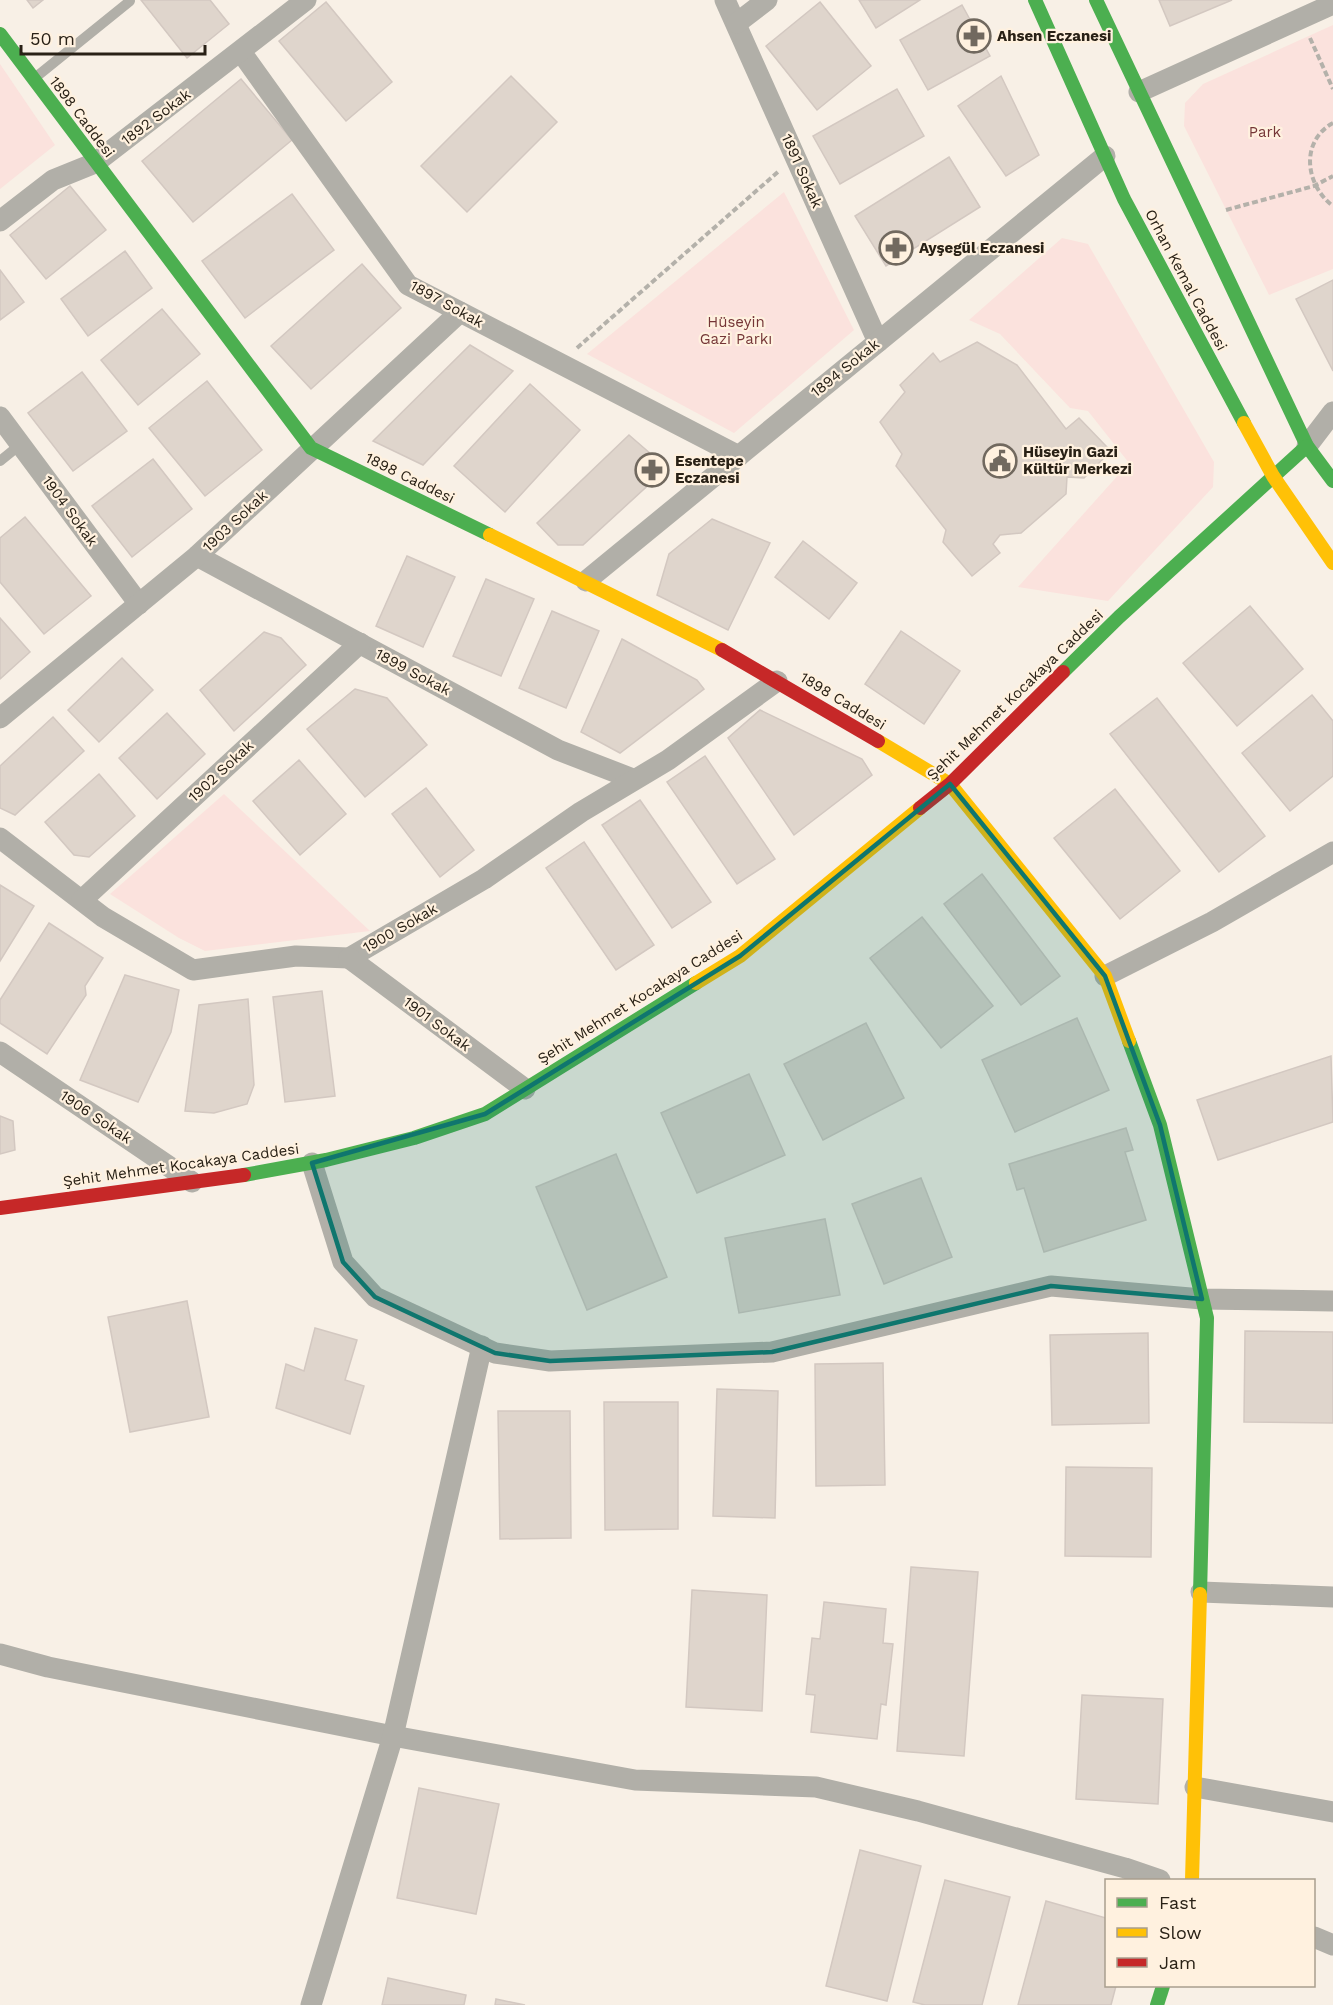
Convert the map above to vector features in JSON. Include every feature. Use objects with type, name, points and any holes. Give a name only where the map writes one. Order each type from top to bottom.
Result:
[{"type":"street","name":"1892 Sokak","points":[[0,221],[53,180],[95,163],[242,52],[306,0]]},
{"type":"street","name":"1891 Sokak","points":[[725,0],[878,342]]},
{"type":"street","points":[[736,23],[767,0]]},
{"type":"street","name":"Orhan Kemal Caddesi","points":[[1035,0],[1124,200],[1273,476],[1333,563]]},
{"type":"street","points":[[1096,0],[1307,446],[1333,482]]},
{"type":"street","points":[[1139,92],[1333,4]]},
{"type":"street","name":"1898 Caddesi","points":[[0,34],[311,448],[586,581],[738,658],[950,784]]},
{"type":"street","name":"1897 Sokak","points":[[242,52],[408,285],[739,456]]},
{"type":"street","name":"1894 Sokak","points":[[586,581],[1105,156]]},
{"type":"street","name":"1903 Sokak","points":[[0,718],[197,556],[460,312]]},
{"type":"street","points":[[1307,446],[1333,412]]},
{"type":"street","name":"1904 Sokak","points":[[0,417],[139,604]]},
{"type":"street","name":"Şehit Mehmet Kocakaya Caddesi","points":[[0,1208],[312,1163],[414,1138],[485,1114],[740,956],[950,784],[1119,617],[1307,446]]},
{"type":"street","name":"1899 Sokak","points":[[197,556],[558,750],[633,779]]},
{"type":"street","name":"1902 Sokak","points":[[82,900],[360,643]]},
{"type":"street","name":"1900 Sokak","points":[[0,838],[103,917],[193,970],[296,956],[349,958],[484,879],[633,779],[668,760],[777,681]]},
{"type":"street","points":[[950,784],[1105,976],[1160,1125],[1207,1318],[1192,1879]]},
{"type":"street","points":[[1105,976],[1212,922],[1333,852]]},
{"type":"street","name":"1901 Sokak","points":[[349,958],[525,1089]]},
{"type":"street","name":"1906 Sokak","points":[[0,1052],[192,1182]]},
{"type":"street","points":[[312,1163],[344,1262],[375,1297],[495,1353],[550,1361],[772,1352],[1051,1286],[1202,1299],[1333,1301]]},
{"type":"street","points":[[311,2005],[393,1736],[482,1346]]},
{"type":"street","points":[[1201,1592],[1333,1597]]},
{"type":"street","points":[[0,1654],[48,1667],[393,1736],[635,1780],[816,1787],[1010,1836],[1125,1868],[1155,1879]]},
{"type":"street","points":[[1195,1787],[1333,1812]]},
{"type":"street","points":[[1315,1937],[1333,1945]]},
{"type":"street","points":[[1157,2005],[1163,1987]]},
{"type":"lane","points":[[33,79],[130,1]]},
{"type":"lane","points":[[0,461],[21,444]]},
{"type":"path","points":[[1301,19],[1333,89]]},
{"type":"path","points":[[1333,123],[1316,140],[1309,170],[1314,186],[1323,199],[1333,206]]},
{"type":"path","points":[[560,364],[796,157]]},
{"type":"path","points":[[1198,216],[1261,202],[1314,186],[1333,176]]},
{"type":"highlighted area","points":[[950,784],[1105,976],[1160,1125],[1202,1299],[1051,1286],[772,1352],[550,1361],[495,1353],[375,1297],[343,1262],[312,1163],[485,1114],[740,956]]},
{"type":"green space","name":"Park","points":[[1333,25],[1333,269],[1269,295],[1184,126],[1185,103],[1203,84]]},
{"type":"green space","points":[[0,64],[55,145],[0,189]]},
{"type":"green space","name":"Hüseyin Gazi Parkı","points":[[784,192],[854,330],[734,433],[587,354]]},
{"type":"green space","points":[[1062,238],[1088,244],[1214,462],[1213,487],[1108,601],[1018,587],[1129,463],[1088,411],[1070,408],[1000,334],[969,320]]},
{"type":"green space","points":[[224,794],[370,931],[205,951],[179,938],[110,894]]},
{"type":"building","points":[[27,0],[43,0],[33,8]]},
{"type":"building","points":[[141,0],[210,0],[229,24],[187,58]]},
{"type":"building","points":[[859,0],[920,0],[876,28]]},
{"type":"building","points":[[1159,0],[1232,0],[1170,26]]},
{"type":"building","points":[[326,2],[392,82],[346,121],[279,41]]},
{"type":"building","points":[[820,2],[871,66],[817,110],[766,46]]},
{"type":"building","points":[[962,5],[990,56],[928,90],[900,40]]},
{"type":"building","points":[[511,76],[557,122],[467,212],[421,166]]},
{"type":"building","points":[[1001,76],[1039,155],[1006,176],[958,106]]},
{"type":"building","points":[[241,79],[292,140],[193,222],[142,161]]},
{"type":"building","points":[[897,89],[924,136],[840,184],[813,136]]},
{"type":"building","points":[[949,157],[980,207],[886,266],[855,216]]},
{"type":"building","points":[[70,186],[106,230],[46,279],[10,235]]},
{"type":"building","points":[[292,194],[334,250],[245,318],[202,261]]},
{"type":"building","points":[[125,251],[152,288],[88,336],[61,299]]},
{"type":"building","points":[[362,264],[401,308],[311,389],[271,346]]},
{"type":"building","points":[[0,270],[24,302],[0,320]]},
{"type":"building","points":[[1333,280],[1333,371],[1296,299]]},
{"type":"building","points":[[162,309],[200,354],[138,405],[101,360]]},
{"type":"building","name":"Hüseyin Gazi Kültür Merkezi","points":[[977,342],[1017,365],[1066,429],[1079,418],[1107,447],[1106,456],[1084,478],[1067,477],[1066,494],[1021,533],[1000,535],[993,544],[1000,553],[972,576],[943,542],[946,530],[896,466],[902,454],[880,422],[905,392],[900,385],[933,353],[940,362]]},
{"type":"building","points":[[470,345],[513,371],[423,465],[373,441]]},
{"type":"building","points":[[82,372],[127,431],[73,471],[28,413]]},
{"type":"building","points":[[207,381],[262,450],[205,496],[149,428]]},
{"type":"building","points":[[530,384],[580,430],[505,512],[454,466]]},
{"type":"building","points":[[629,435],[667,468],[583,545],[558,545],[537,523]]},
{"type":"building","points":[[153,459],[192,509],[132,557],[92,506]]},
{"type":"building","points":[[25,517],[91,596],[44,634],[0,582],[0,538]]},
{"type":"building","points":[[712,519],[770,543],[728,630],[657,595],[669,554]]},
{"type":"building","points":[[803,541],[857,583],[829,619],[775,577]]},
{"type":"building","points":[[407,556],[455,577],[423,647],[376,626]]},
{"type":"building","points":[[486,579],[534,599],[501,676],[453,656]]},
{"type":"building","points":[[1250,606],[1303,669],[1237,726],[1183,663]]},
{"type":"building","points":[[552,611],[599,631],[566,708],[519,688]]},
{"type":"building","points":[[0,618],[30,652],[0,679]]},
{"type":"building","points":[[901,631],[960,671],[924,724],[865,684]]},
{"type":"building","points":[[264,632],[281,638],[306,665],[234,731],[200,690]]},
{"type":"building","points":[[622,639],[697,680],[704,689],[620,753],[581,732]]},
{"type":"building","points":[[122,658],[153,690],[99,742],[68,710]]},
{"type":"building","points":[[355,689],[387,698],[427,745],[365,797],[307,729]]},
{"type":"building","points":[[1312,695],[1333,721],[1333,776],[1290,811],[1242,753]]},
{"type":"building","points":[[1157,698],[1265,836],[1219,872],[1110,734]]},
{"type":"building","points":[[760,710],[862,759],[872,775],[794,835],[728,738]]},
{"type":"building","points":[[167,713],[205,754],[157,799],[119,758]]},
{"type":"building","points":[[53,717],[84,751],[15,815],[0,808],[0,766]]},
{"type":"building","points":[[705,756],[775,859],[737,884],[667,782]]},
{"type":"building","points":[[299,760],[346,814],[300,855],[253,801]]},
{"type":"building","points":[[99,774],[135,816],[89,857],[74,855],[45,822]]},
{"type":"building","points":[[426,788],[474,850],[440,877],[392,814]]},
{"type":"building","points":[[1115,789],[1180,871],[1120,919],[1054,838]]},
{"type":"building","points":[[640,800],[711,902],[672,928],[602,825]]},
{"type":"building","points":[[584,842],[654,945],[616,970],[546,868]]},
{"type":"building","points":[[982,874],[1060,976],[1021,1005],[944,904]]},
{"type":"building","points":[[0,885],[34,906],[0,961]]},
{"type":"building","points":[[922,917],[993,1006],[941,1048],[870,958]]},
{"type":"building","points":[[49,923],[103,958],[85,986],[86,995],[47,1054],[0,1023],[0,1000]]},
{"type":"building","points":[[125,975],[179,990],[171,1032],[138,1102],[80,1080]]},
{"type":"building","points":[[322,991],[335,1096],[285,1102],[273,997]]},
{"type":"building","points":[[248,999],[254,1085],[247,1104],[214,1113],[185,1111],[199,1005]]},
{"type":"building","points":[[1077,1018],[1109,1090],[1015,1132],[982,1060]]},
{"type":"building","points":[[866,1023],[904,1098],[823,1140],[784,1064]]},
{"type":"building","points":[[1331,1056],[1333,1122],[1218,1160],[1197,1100]]},
{"type":"building","points":[[749,1074],[785,1155],[697,1193],[661,1113]]},
{"type":"building","points":[[0,1116],[13,1121],[15,1150],[0,1154]]},
{"type":"building","points":[[1126,1128],[1133,1150],[1125,1152],[1146,1220],[1044,1252],[1024,1188],[1017,1190],[1009,1164]]},
{"type":"building","points":[[616,1154],[667,1277],[587,1310],[536,1187]]},
{"type":"building","points":[[921,1178],[952,1257],[884,1284],[852,1204]]},
{"type":"building","points":[[825,1219],[840,1295],[739,1313],[725,1238]]},
{"type":"building","points":[[187,1301],[209,1417],[130,1432],[108,1317]]},
{"type":"building","points":[[315,1328],[357,1340],[345,1380],[364,1386],[350,1434],[276,1408],[286,1364],[304,1371]]},
{"type":"building","points":[[1245,1331],[1333,1332],[1333,1423],[1244,1422]]},
{"type":"building","points":[[1148,1333],[1149,1423],[1052,1425],[1050,1335]]},
{"type":"building","points":[[883,1363],[885,1485],[816,1486],[815,1364]]},
{"type":"building","points":[[717,1389],[778,1391],[775,1518],[713,1516]]},
{"type":"building","points":[[604,1402],[678,1402],[678,1529],[605,1530]]},
{"type":"building","points":[[498,1411],[570,1411],[571,1538],[500,1539]]},
{"type":"building","points":[[1066,1467],[1152,1468],[1151,1557],[1065,1556]]},
{"type":"building","points":[[911,1567],[978,1572],[964,1756],[897,1751]]},
{"type":"building","points":[[692,1590],[767,1595],[762,1711],[686,1707]]},
{"type":"building","points":[[824,1602],[886,1609],[883,1643],[893,1644],[886,1705],[881,1704],[877,1739],[811,1732],[815,1695],[806,1694],[812,1638],[820,1639]]},
{"type":"building","points":[[1082,1695],[1163,1699],[1158,1804],[1076,1799]]},
{"type":"building","points":[[419,1788],[499,1804],[476,1914],[397,1898]]},
{"type":"building","points":[[860,1850],[921,1866],[887,2001],[826,1986]]},
{"type":"building","points":[[945,1880],[1010,1897],[982,2005],[925,2005],[913,2002]]},
{"type":"building","points":[[1046,1901],[1105,1918],[1105,1987],[1116,1987],[1111,2005],[1018,2005]]},
{"type":"building","points":[[388,1978],[466,1995],[464,2005],[382,2005]]},
{"type":"building","points":[[496,1999],[525,2005],[495,2005]]},
{"type":"traffic: fast","points":[[1035,0],[1124,199],[1244,423]]},
{"type":"traffic: fast","points":[[1096,0],[1307,446],[1333,481]]},
{"type":"traffic: fast","points":[[0,34],[311,448],[490,535]]},
{"type":"traffic: fast","points":[[1063,672],[1119,617],[1307,446]]},
{"type":"traffic: fast","points":[[244,1175],[326,1160],[414,1138],[485,1114],[696,983]]},
{"type":"traffic: fast","points":[[1129,1041],[1160,1125],[1207,1318],[1200,1594]]},
{"type":"traffic: fast","points":[[1157,2005],[1163,1987]]},
{"type":"traffic: slow","points":[[1244,423],[1273,476],[1333,563]]},
{"type":"traffic: slow","points":[[490,535],[722,650]]},
{"type":"traffic: slow","points":[[878,741],[950,784],[1105,976],[1129,1041]]},
{"type":"traffic: slow","points":[[696,983],[740,956],[920,808]]},
{"type":"traffic: slow","points":[[1192,1879],[1200,1594]]},
{"type":"traffic: jam","points":[[722,650],[878,741]]},
{"type":"traffic: jam","points":[[920,808],[950,784],[1063,672]]},
{"type":"traffic: jam","points":[[0,1208],[244,1175]]},
{"type":"place","name":"Ahsen Eczanesi","points":[[974,36]]},
{"type":"place","name":"Ayşegül Eczanesi","points":[[896,248]]},
{"type":"place","name":"Hüseyin Gazi Kültür Merkezi","points":[[1000,461]]},
{"type":"place","name":"Esentepe Eczanesi","points":[[652,470]]}]
